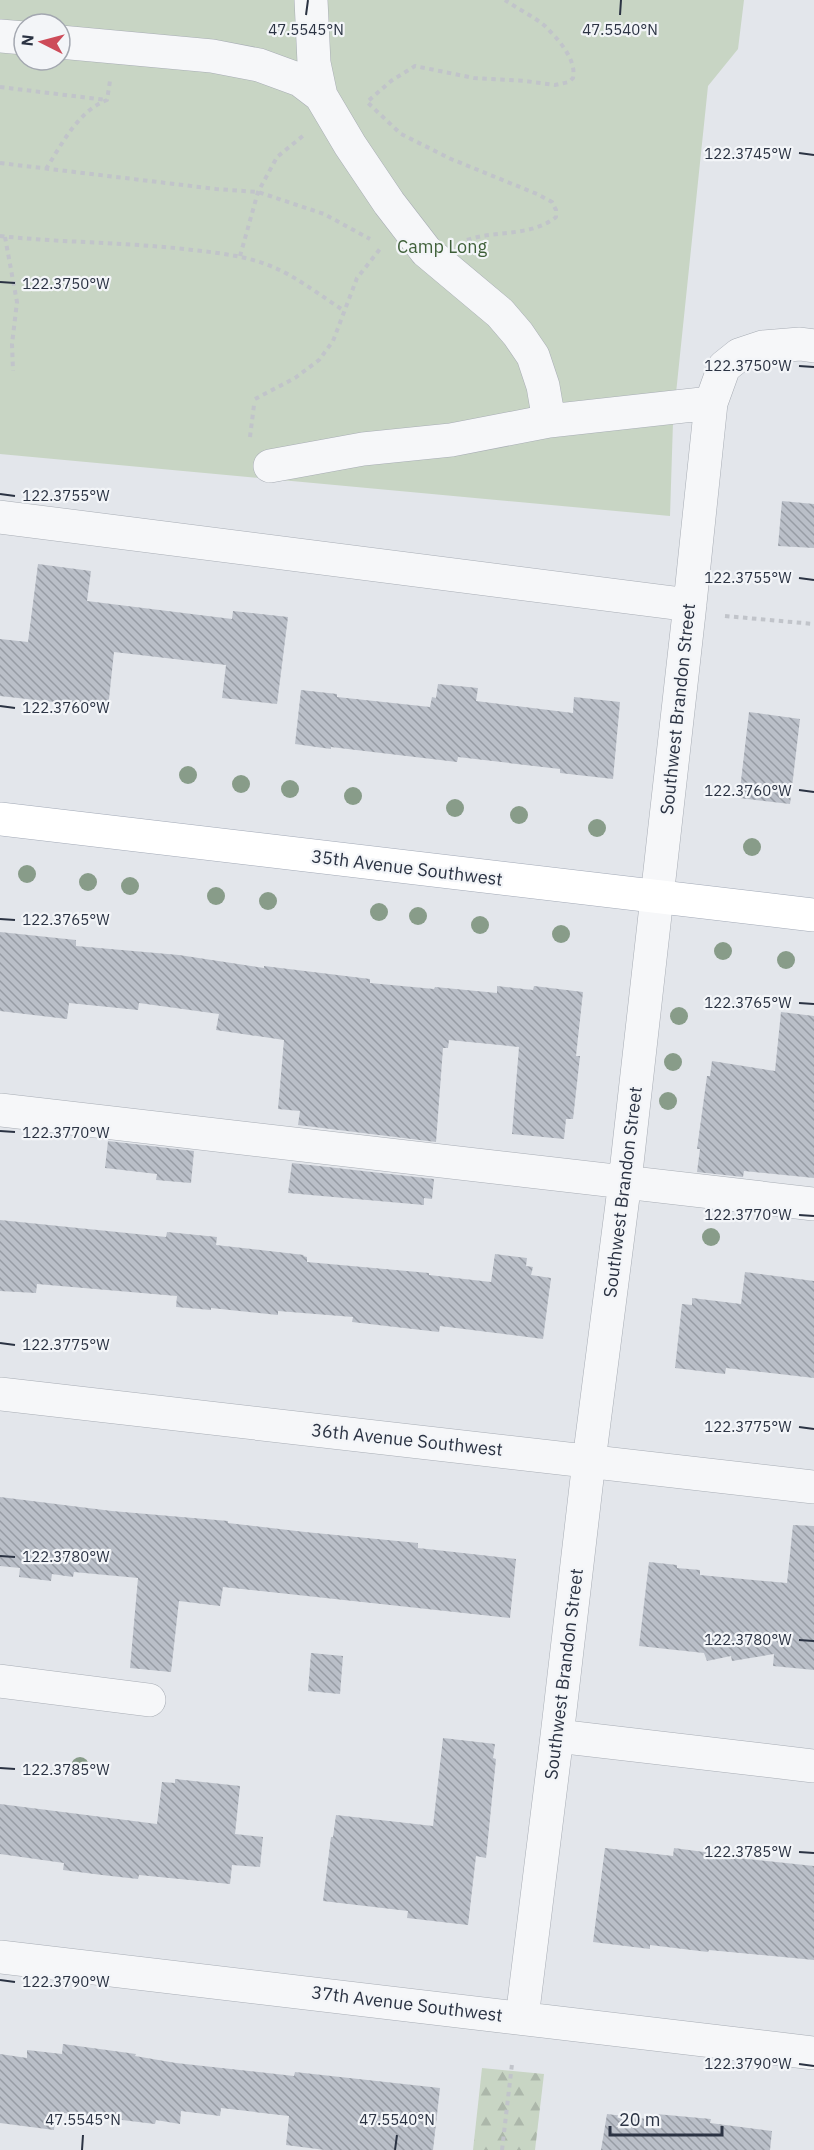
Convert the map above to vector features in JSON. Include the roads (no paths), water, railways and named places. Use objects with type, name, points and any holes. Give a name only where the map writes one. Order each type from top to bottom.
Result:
[{"type":"main road","name":"35th Avenue Southwest","points":[[0,819],[814,915]]},
{"type":"street","points":[[311,0],[314,63],[327,104],[350,145],[389,203],[423,246],[500,313],[518,334],[533,356],[543,386],[549,421]]},
{"type":"street","points":[[72,43],[212,56],[259,65],[300,80],[327,104]]},
{"type":"street","name":"Southwest Brandon Street","points":[[522,2018],[625,1181],[711,403],[724,367],[739,355],[763,347],[800,344],[814,346]]},
{"type":"street","points":[[270,466],[363,449],[451,440],[549,421],[711,403]]},
{"type":"street","points":[[0,517],[690,609]]},
{"type":"street","points":[[0,1110],[814,1204]]},
{"type":"street","name":"36th Avenue Southwest","points":[[0,1394],[814,1487]]},
{"type":"street","points":[[0,1681],[149,1700]]},
{"type":"street","points":[[557,1736],[814,1766]]},
{"type":"street","name":"37th Avenue Southwest","points":[[0,1957],[814,2053]]},
{"type":"park label","name":"Camp Long","points":[[442,247]]}]
